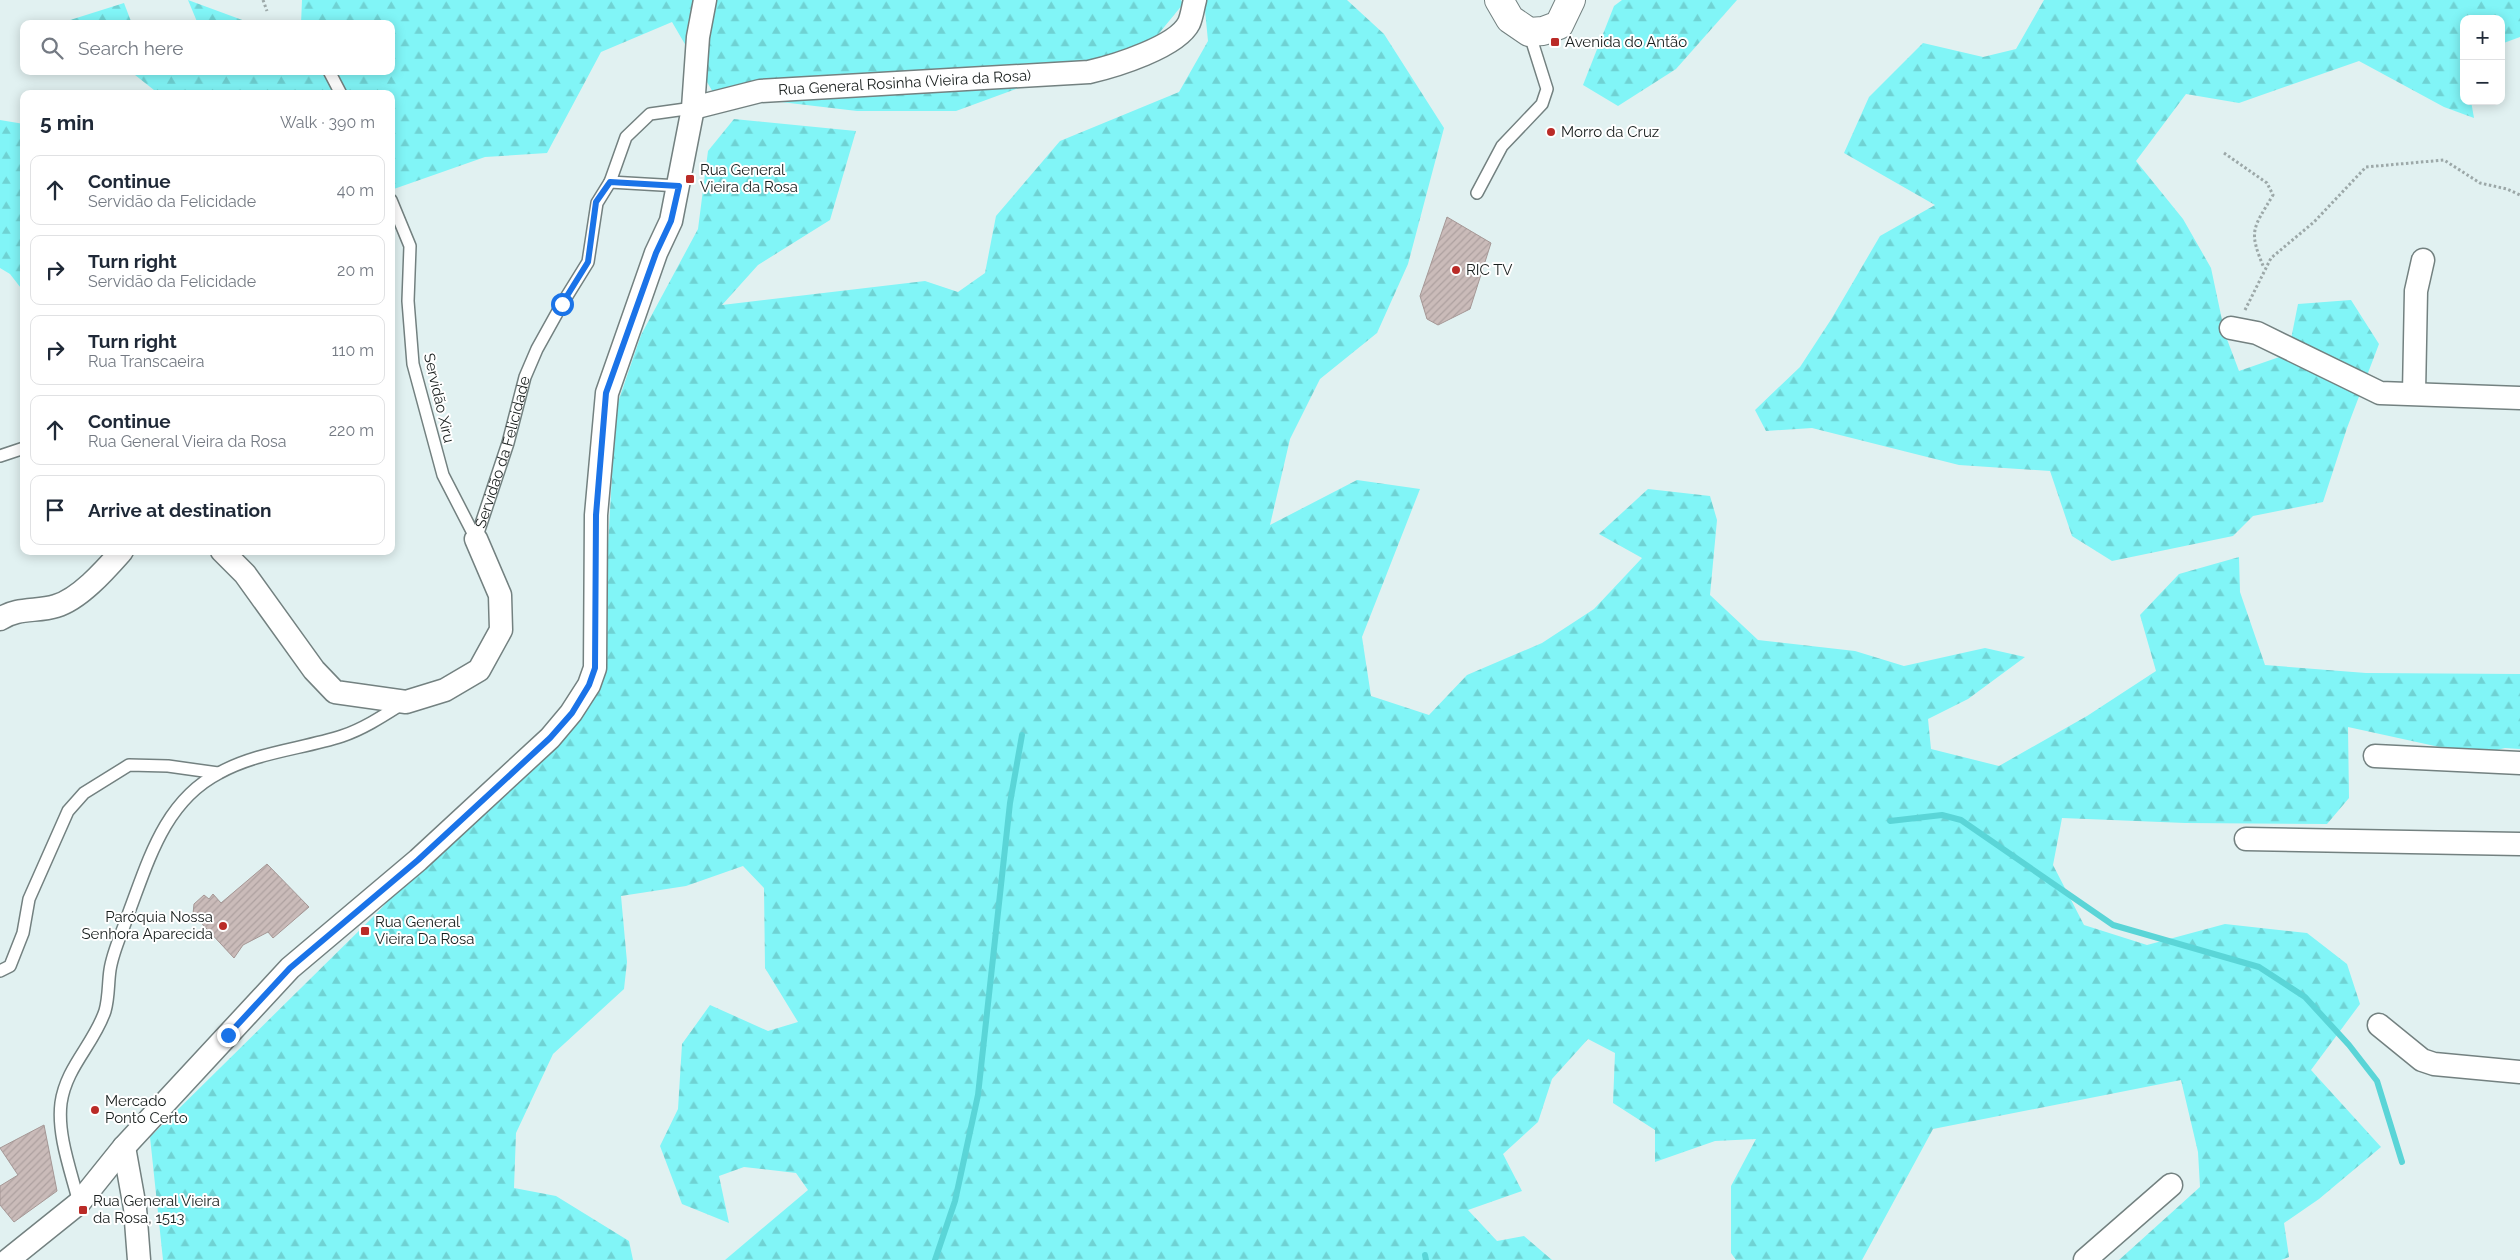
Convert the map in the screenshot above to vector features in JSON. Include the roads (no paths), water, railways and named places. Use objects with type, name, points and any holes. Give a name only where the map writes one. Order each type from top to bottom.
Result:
[{"type":"street","points":[[8,1260],[78,1203],[124,1148],[290,968],[418,860],[550,738],[572,713],[589,685],[595,668],[596,515],[606,393],[656,253],[671,221],[693,108],[698,37],[704,0]]},
{"type":"street","name":"Rua General Rosinha (Vieira da Rosa)","points":[[693,108],[760,91],[1089,72],[1122,64],[1171,40],[1189,24],[1195,0]]},
{"type":"street","points":[[1499,0],[1510,19],[1530,32],[1543,31],[1558,25],[1571,0]]},
{"type":"street","points":[[2414,393],[2416,299],[2423,260]]},
{"type":"street","points":[[2231,328],[2264,336],[2370,390],[2380,393],[2520,398]]},
{"type":"street","name":"Servidão da Felicidade","points":[[226,555],[245,574],[314,670],[336,692],[406,702],[445,690],[479,670],[501,630],[500,595],[476,538]]},
{"type":"street","points":[[0,619],[11,612],[57,606],[83,590],[118,555]]},
{"type":"street","points":[[2375,756],[2520,763]]},
{"type":"street","points":[[2246,839],[2520,844]]},
{"type":"street","points":[[2379,1025],[2422,1060],[2434,1064],[2520,1072]]},
{"type":"street","points":[[124,1148],[135,1208],[139,1260]]},
{"type":"street","points":[[2085,1260],[2170,1185]]},
{"type":"lane","points":[[1477,193],[1502,146],[1542,104],[1547,90],[1530,32]]},
{"type":"lane","points":[[331,75],[339,90]]},
{"type":"lane","name":"Servidão da Felicidade","points":[[476,538],[508,444],[525,377],[537,349],[588,262],[596,202],[610,182],[626,136],[650,114],[693,108]]},
{"type":"lane","points":[[610,182],[679,186]]},
{"type":"lane","name":"Servidão Xiru","points":[[395,210],[410,246],[408,301],[413,364],[443,475],[476,538]]},
{"type":"lane","points":[[0,456],[20,449]]},
{"type":"lane","points":[[78,1203],[60,1123],[61,1101],[74,1063],[99,1025],[105,1011],[110,969],[154,845],[184,798],[218,773],[283,750],[345,735],[406,702]]},
{"type":"lane","points":[[0,971],[10,966],[23,933],[29,899],[68,811],[84,793],[129,765],[168,766],[218,773]]},
{"type":"waterway","points":[[935,1260],[955,1201],[978,1095],[1010,803],[1022,735]]},
{"type":"waterway","points":[[1890,821],[1942,815],[1961,820],[2113,925],[2259,967],[2305,997],[2349,1045],[2377,1081],[2402,1162]]},
{"type":"waterway","points":[[1425,1255],[1426,1260]]},
{"type":"place","name":"Avenida do Antão","points":[[1555,42]]},
{"type":"place","name":"Morro da Cruz","points":[[1551,132]]},
{"type":"place","name":"Rua General Vieira da Rosa","points":[[690,179]]},
{"type":"place","name":"RIC TV","points":[[1456,270]]},
{"type":"place","name":"Paróquia Nossa Senhora Aparecida","points":[[223,926]]},
{"type":"place","name":"Rua General Vieira Da Rosa","points":[[365,931]]},
{"type":"place","name":"Mercado Ponto Certo","points":[[95,1110]]},
{"type":"place","name":"Rua General Vieira da Rosa, 1513","points":[[83,1210]]}]
